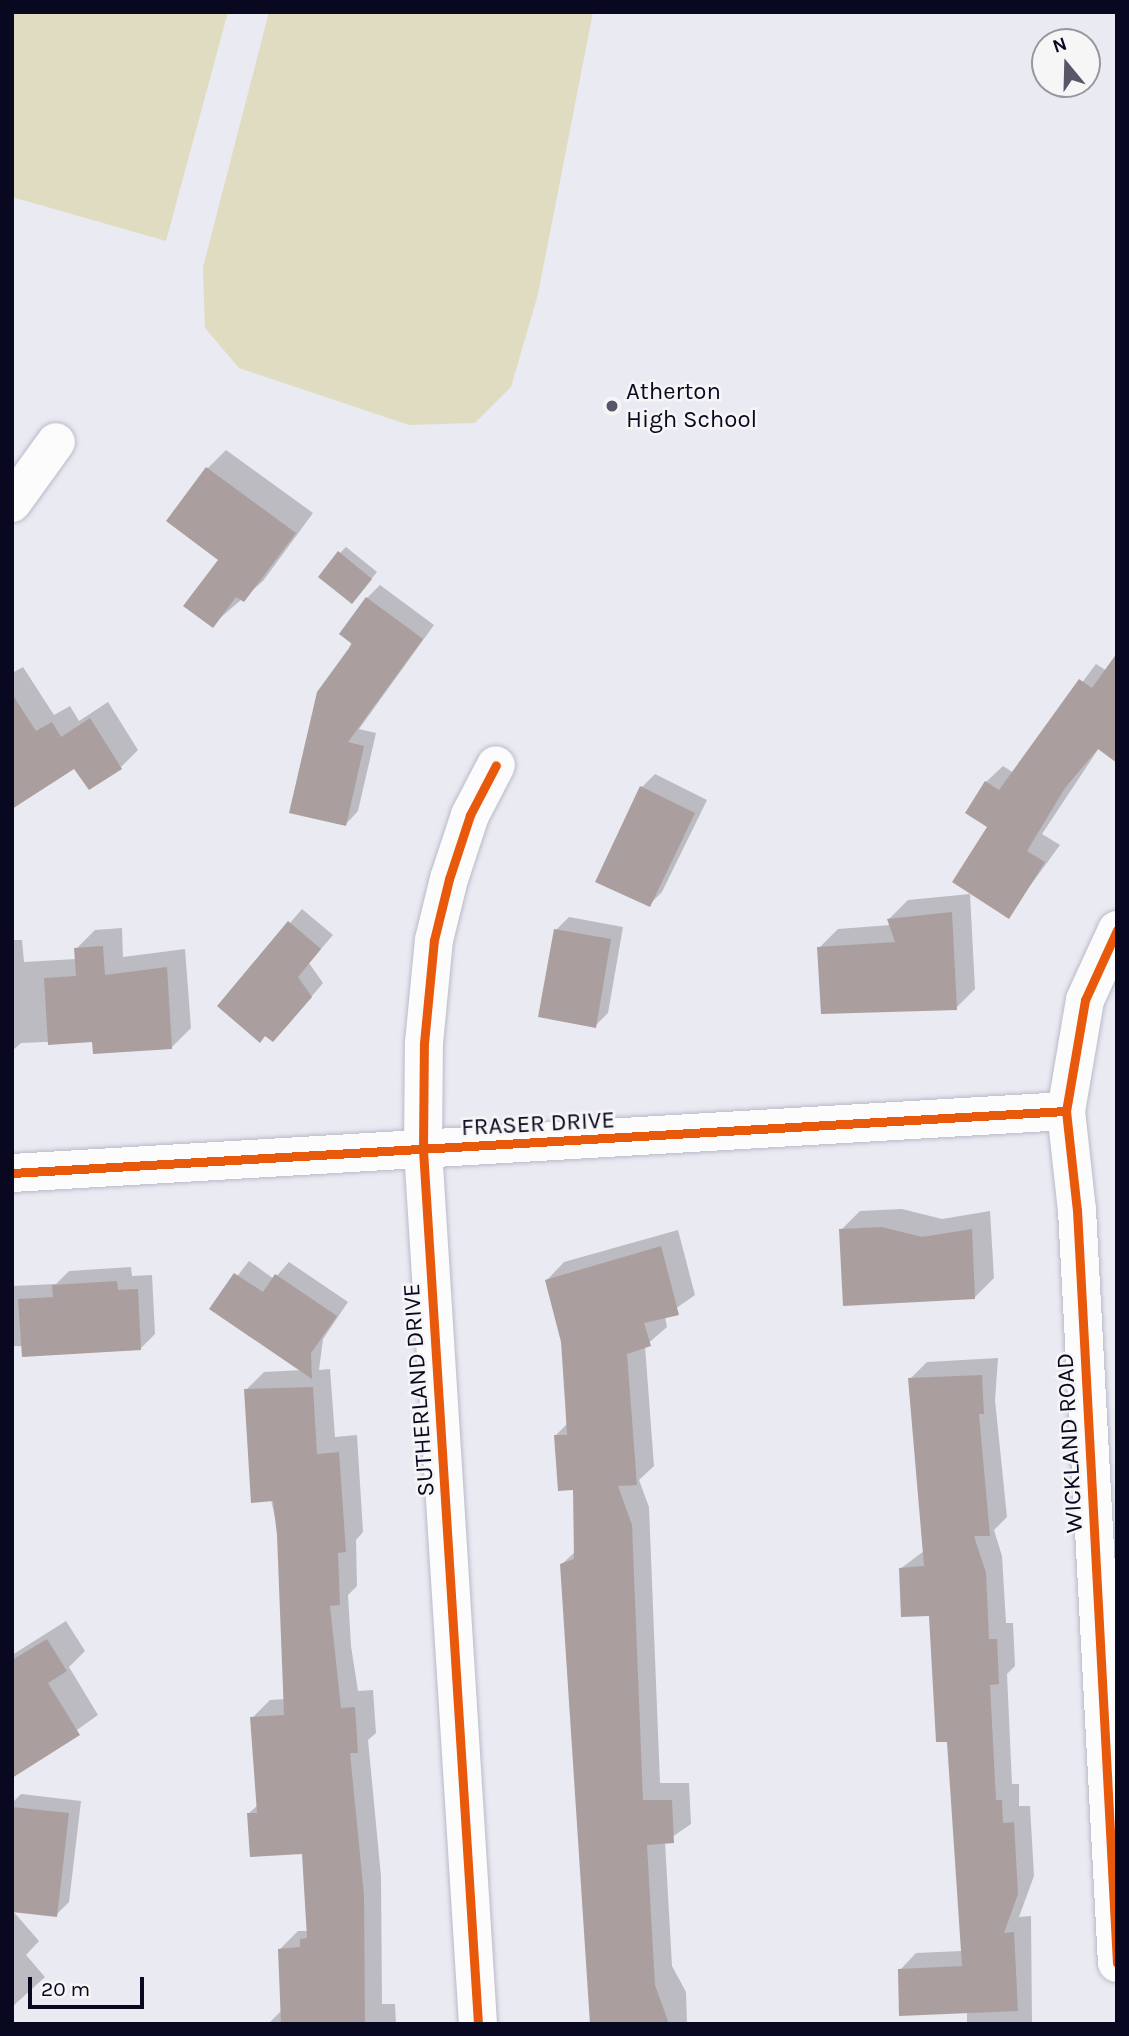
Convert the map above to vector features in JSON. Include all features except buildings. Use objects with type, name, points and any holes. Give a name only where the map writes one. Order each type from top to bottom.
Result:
[{"type":"street","points":[[12,503],[56,442]]},
{"type":"street","name":"SUTHERLAND DRIVE","points":[[478,2024],[423,1149],[424,1043],[435,940],[470,815],[496,765]]},
{"type":"street","name":"WICKLAND ROAD","points":[[1117,930],[1085,1000],[1066,1111],[1077,1210],[1117,1963]]},
{"type":"street","name":"FRASER DRIVE","points":[[12,1173],[1066,1111]]},
{"type":"shaded area","points":[[12,12],[228,12],[166,241],[12,197]]},
{"type":"shaded area","points":[[269,12],[593,12],[538,294],[511,387],[475,423],[409,425],[239,368],[205,328],[203,267]]},
{"type":"cycle path","points":[[478,2024],[423,1149],[424,1043],[434,940],[449,879],[470,815],[496,765]]},
{"type":"cycle path","points":[[1117,930],[1085,1000],[1066,1111],[1077,1210],[1117,1963]]},
{"type":"cycle path","points":[[12,1173],[1066,1111]]},
{"type":"place","name":"Atherton High School","points":[[612,406]]}]
